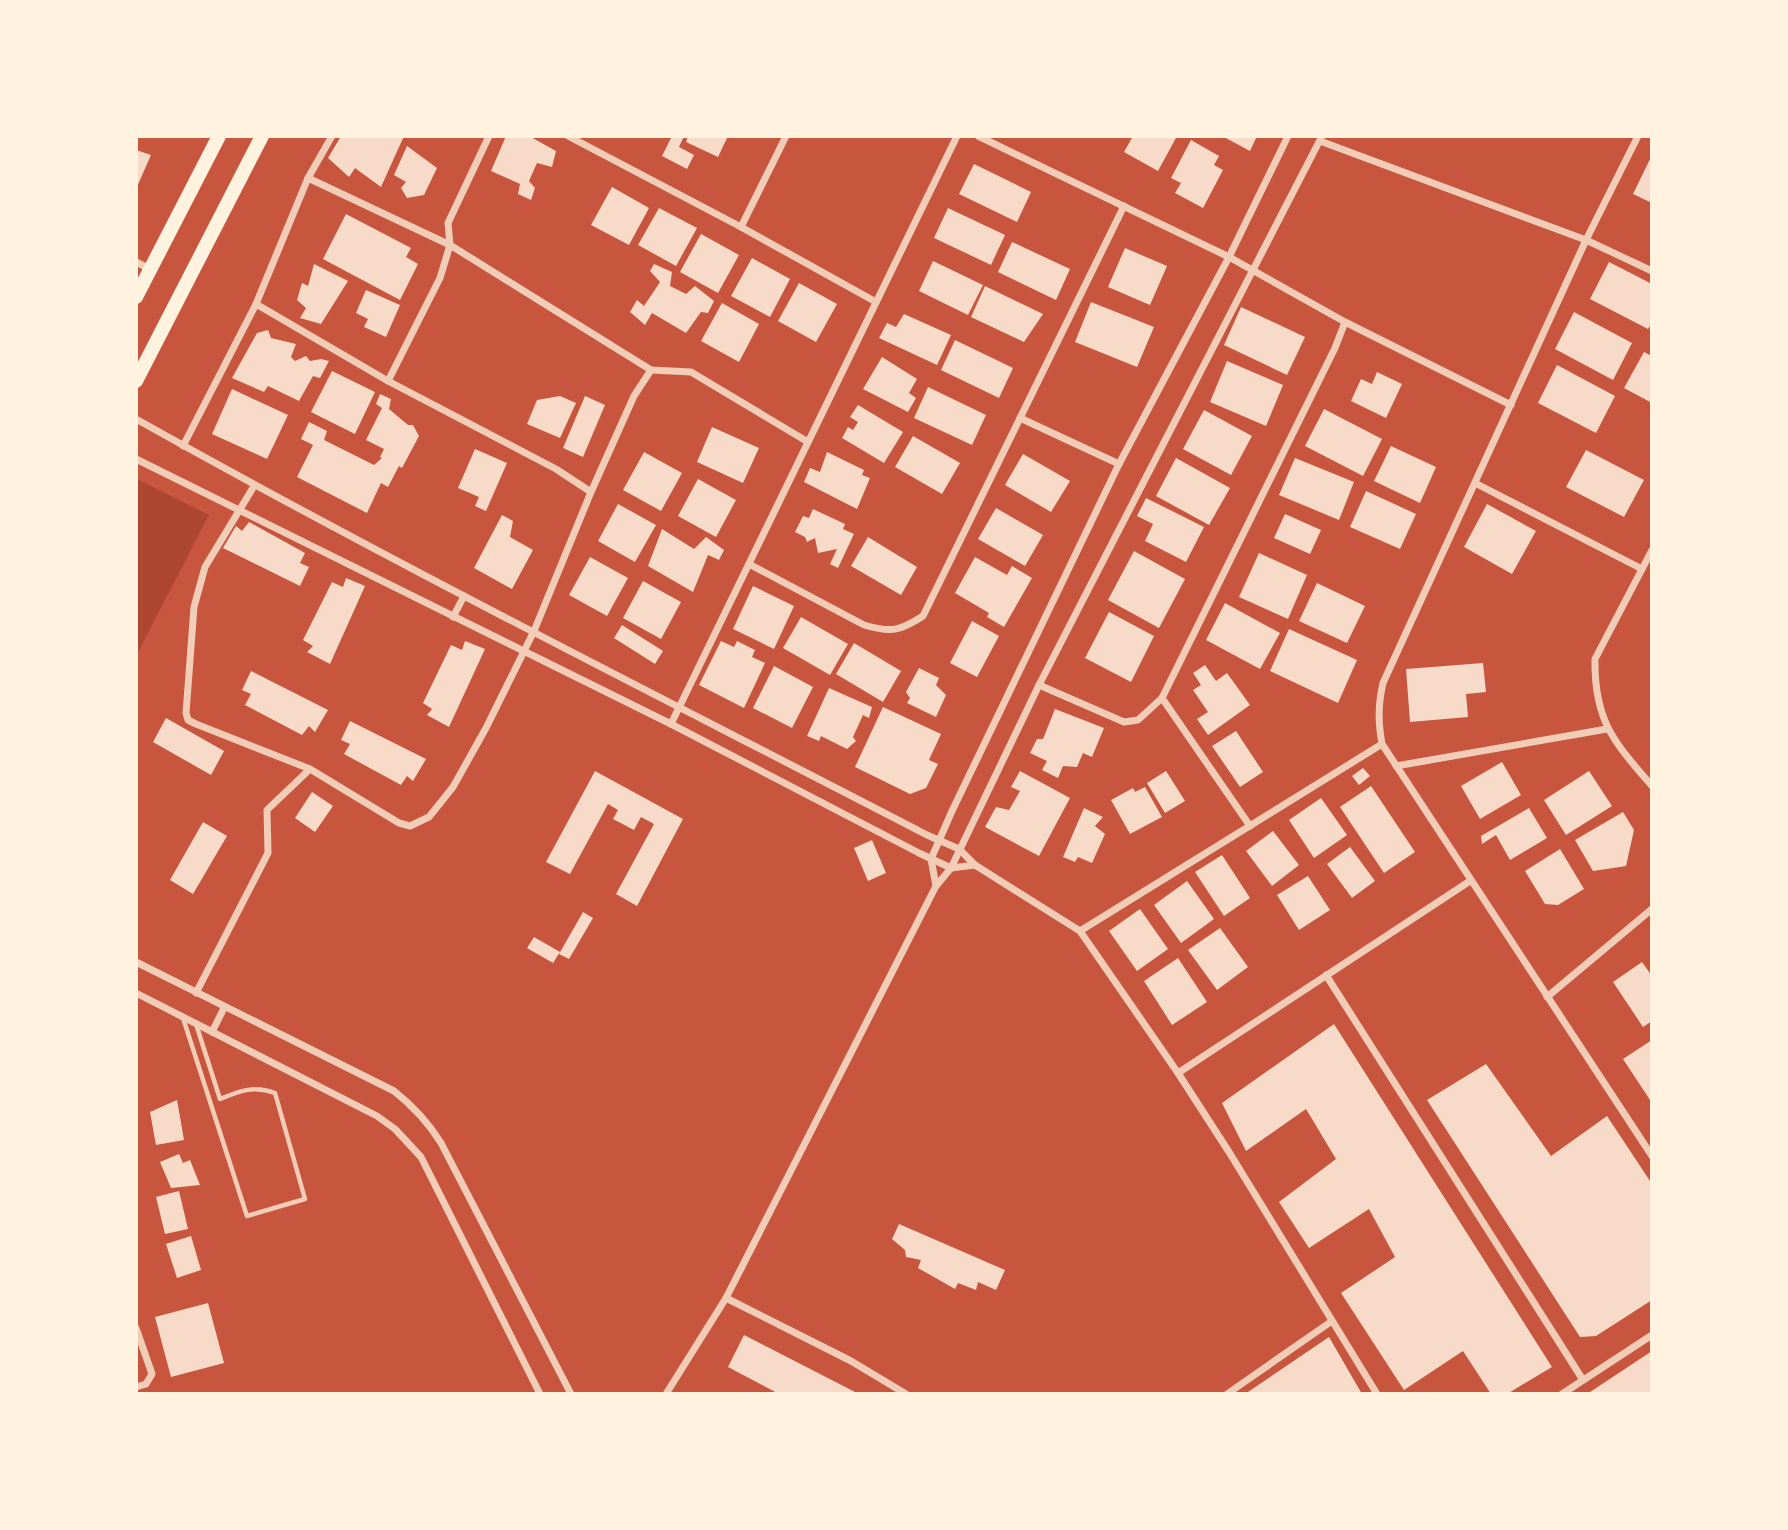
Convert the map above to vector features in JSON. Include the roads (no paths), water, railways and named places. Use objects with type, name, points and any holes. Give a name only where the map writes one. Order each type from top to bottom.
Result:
[{"type":"highway","points":[[136,297],[219,136]]},
{"type":"highway","points":[[136,381],[262,136]]},
{"type":"street","points":[[183,446],[256,304],[308,178],[332,136]]},
{"type":"street","points":[[388,381],[440,278],[450,245],[448,223],[489,136]]},
{"type":"street","points":[[741,227],[786,136]]},
{"type":"street","points":[[671,724],[957,136]]},
{"type":"street","points":[[978,136],[1229,257],[1345,322],[1511,405]]},
{"type":"street","points":[[936,886],[931,859],[939,841],[1119,464],[1229,257],[1288,136]]},
{"type":"street","points":[[1638,136],[1586,240],[1383,683],[1378,706],[1378,723],[1382,744],[1651,1155]]},
{"type":"street","points":[[571,137],[876,302]]},
{"type":"street","points":[[666,1394],[726,1298],[936,886],[951,868],[1039,685],[1321,139],[1586,240],[1651,271]]},
{"type":"street","points":[[308,178],[450,245],[650,370],[691,372],[808,442]]},
{"type":"street","points":[[749,564],[864,625],[884,631],[904,629],[923,616],[1124,206]]},
{"type":"street","points":[[136,262],[151,269]]},
{"type":"street","points":[[256,304],[388,381],[556,469],[591,492]]},
{"type":"street","points":[[1039,685],[1124,722],[1138,720],[1162,698],[1335,348],[1345,322]]},
{"type":"street","points":[[254,486],[205,567],[201,580],[194,607],[186,713],[188,720],[310,769],[399,823],[410,826],[429,817],[453,787],[486,728],[534,631],[634,396],[650,370]]},
{"type":"street","points":[[1020,418],[1119,464]]},
{"type":"street","points":[[136,419],[254,486],[464,596],[959,849],[975,865],[1080,931],[1178,1073],[1377,1394]]},
{"type":"street","points":[[136,458],[671,724],[931,859],[951,868],[975,865]]},
{"type":"street","points":[[1475,483],[1642,569]]},
{"type":"street","points":[[1651,550],[1595,659],[1595,679],[1606,729],[1651,786]]},
{"type":"street","points":[[453,617],[464,596]]},
{"type":"street","points":[[1162,698],[1250,826]]},
{"type":"street","points":[[1396,766],[1606,729]]},
{"type":"street","points":[[1080,931],[1382,744]]},
{"type":"street","points":[[196,993],[268,853],[267,810],[310,769]]},
{"type":"street","points":[[1178,1073],[1470,881]]},
{"type":"street","points":[[1546,997],[1651,909]]},
{"type":"street","points":[[136,962],[394,1091],[411,1105],[442,1143],[570,1394]]},
{"type":"street","points":[[1326,975],[1583,1380]]},
{"type":"street","points":[[136,993],[377,1116],[395,1129],[421,1157],[540,1394]]},
{"type":"street","points":[[212,1032],[224,1008]]},
{"type":"street","points":[[726,1298],[851,1361],[906,1394]]},
{"type":"street","points":[[1227,1394],[1332,1321]]},
{"type":"street","points":[[136,1328],[152,1374],[149,1381],[136,1387]]},
{"type":"street","points":[[1562,1394],[1651,1335]]},
{"type":"lane","points":[[183,1017],[247,1216],[305,1199],[275,1093],[262,1088],[243,1090],[220,1099],[196,1024]]}]
